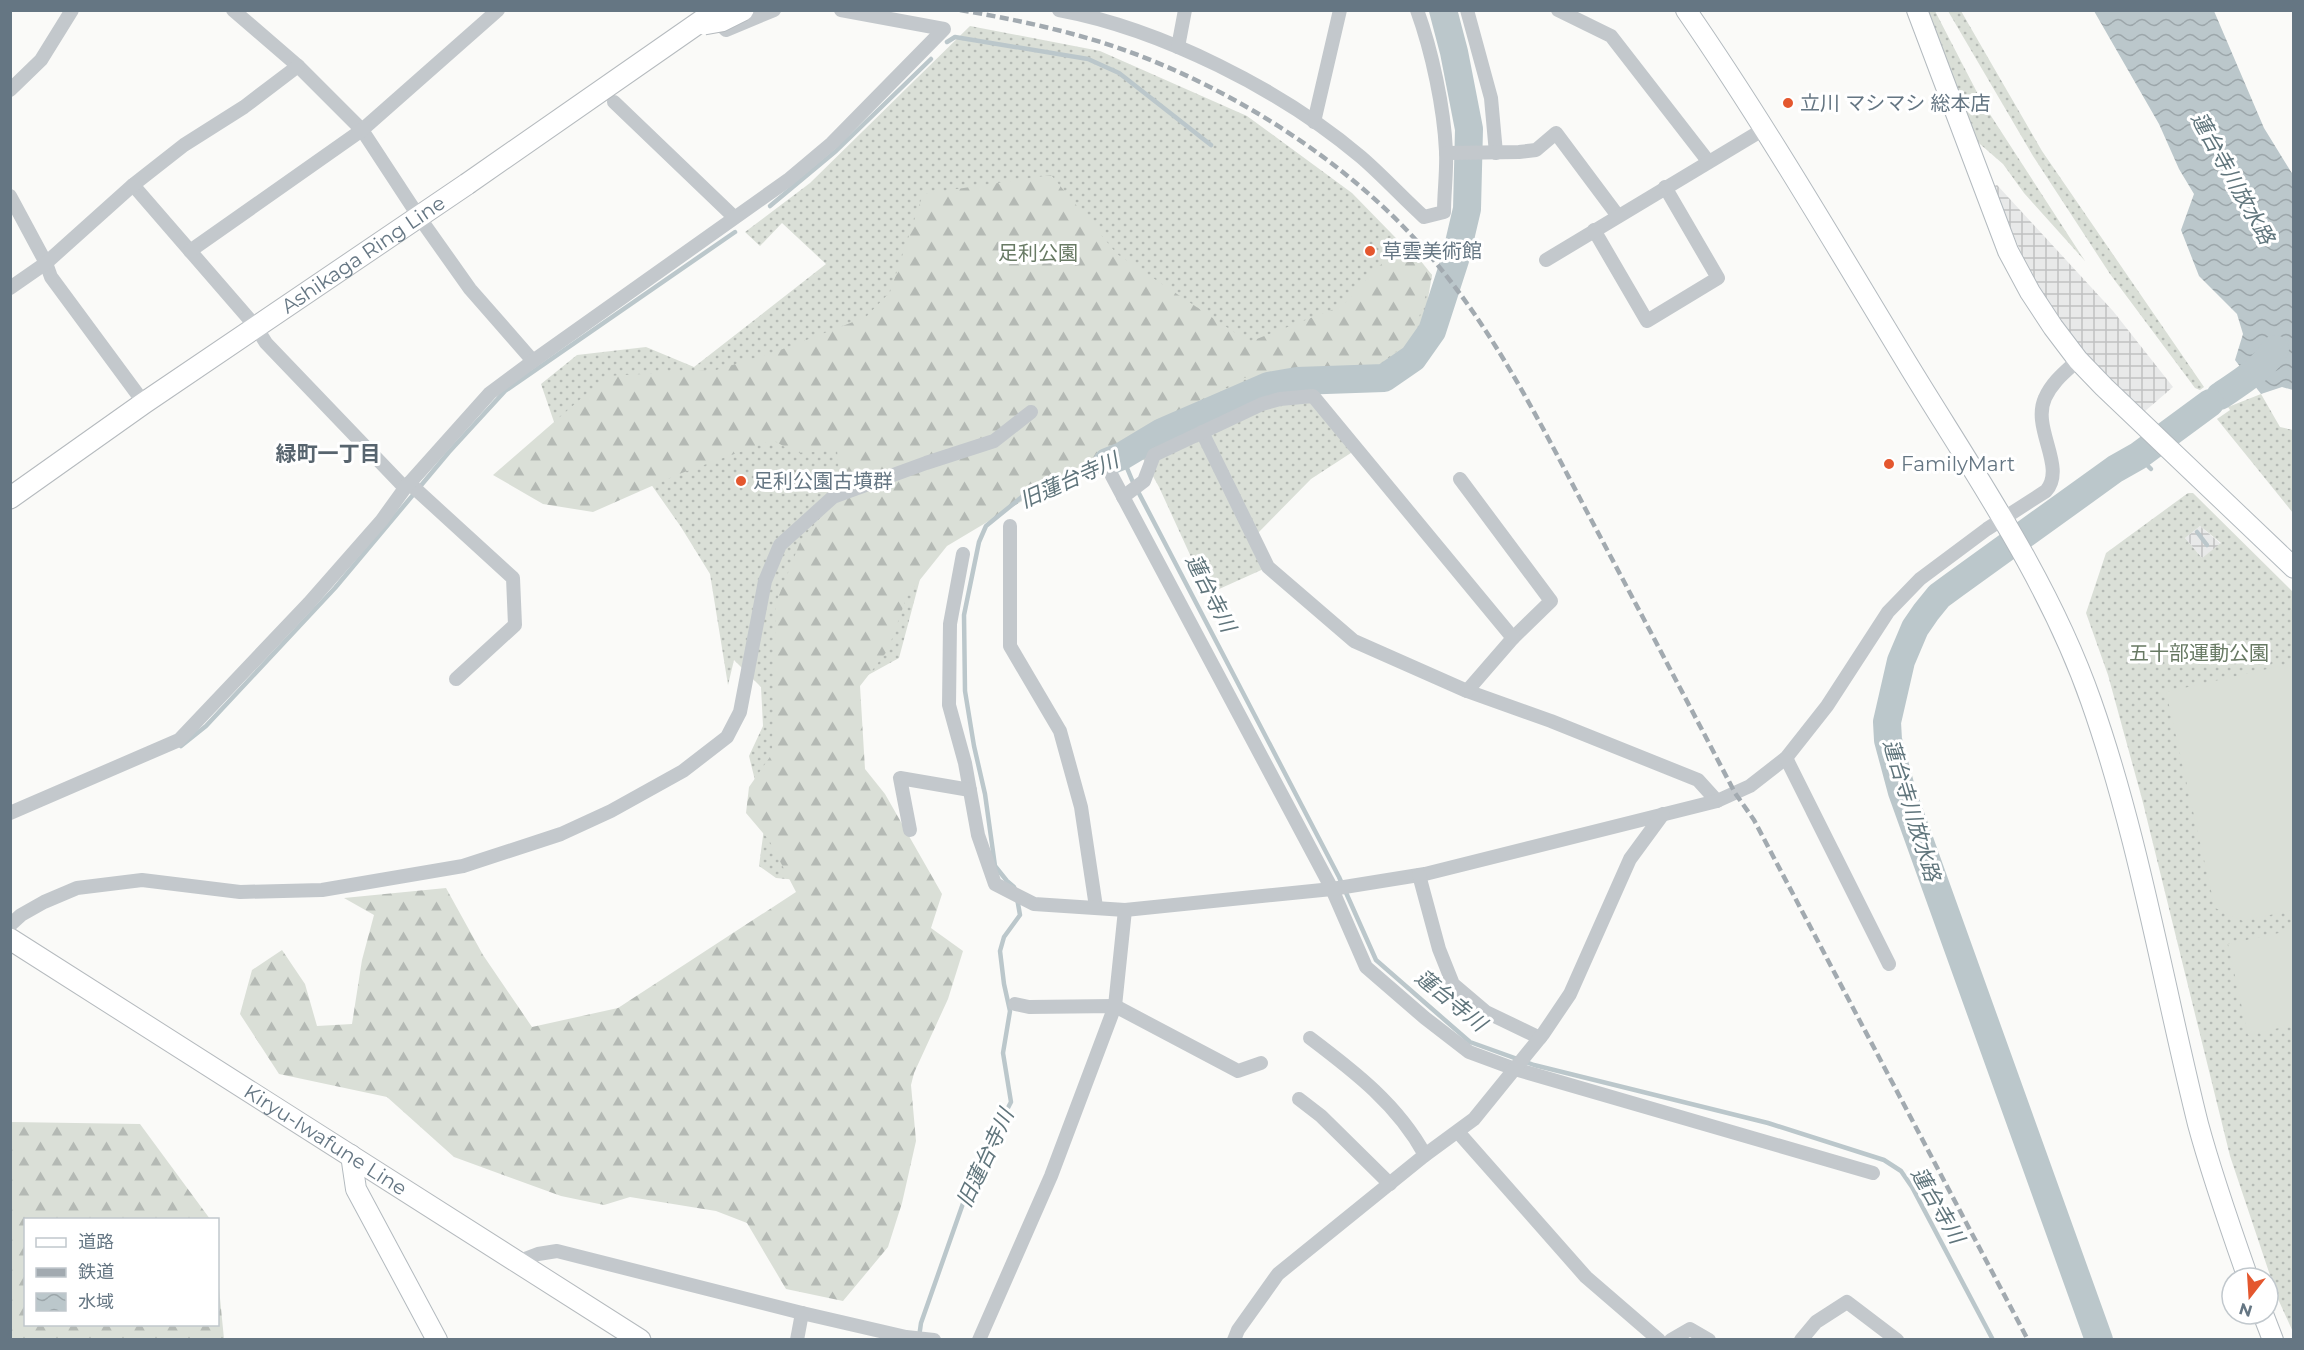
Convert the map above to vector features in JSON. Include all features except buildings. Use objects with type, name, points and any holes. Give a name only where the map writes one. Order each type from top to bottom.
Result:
[{"type":"main road","name":"Ashikaga Ring Line","points":[[10,498],[144,403],[467,184],[695,21],[717,10]]},
{"type":"main road","points":[[695,21],[721,21],[743,10]]},
{"type":"main road","name":"Kiryu-Iwafune Line","points":[[10,939],[640,1340]]},
{"type":"street","points":[[10,90],[40,60],[72,10]]},
{"type":"street","points":[[233,10],[298,66],[362,130],[418,217],[470,289],[533,361]]},
{"type":"street","points":[[190,251],[362,130],[498,10]]},
{"type":"street","points":[[695,21],[726,30],[774,10]]},
{"type":"street","points":[[10,813],[179,740],[309,603],[412,488],[490,393],[788,180],[832,143],[944,29],[841,10]]},
{"type":"street","points":[[1059,10],[1122,27],[1178,46],[1274,95],[1360,157],[1424,218],[1444,212],[1452,153],[1423,26],[1417,10]]},
{"type":"street","points":[[1178,46],[1185,10]]},
{"type":"street","points":[[1314,122],[1340,10]]},
{"type":"street","points":[[1467,10],[1491,98],[1491,153]]},
{"type":"street","points":[[1558,10],[1611,36],[1708,161]]},
{"type":"street","points":[[1686,10],[1764,129],[2007,524],[2055,614],[2087,690],[2109,758],[2129,829],[2199,1127],[2244,1266]]},
{"type":"street","points":[[1917,10],[2008,251],[2030,292],[2053,327],[2078,360],[2177,458],[2294,568]]},
{"type":"street","points":[[10,288],[46,263],[133,185],[184,145],[244,107],[298,66]]},
{"type":"street","points":[[614,102],[734,217]]},
{"type":"street","points":[[1546,260],[1764,129]]},
{"type":"street","points":[[1452,153],[1536,150],[1556,133],[1618,216]]},
{"type":"street","points":[[133,185],[256,327],[266,343],[412,488],[513,578],[514,625],[456,679]]},
{"type":"street","points":[[1594,230],[1647,321],[1688,297],[1718,278],[1665,187]]},
{"type":"street","points":[[10,196],[46,263],[51,277],[144,403]]},
{"type":"street","points":[[963,554],[950,624],[949,705],[965,763],[978,835],[995,884],[1034,904],[1125,910],[1332,889],[1419,874],[1717,801],[1750,786],[1786,758],[1827,706],[1888,612],[1920,579],[2007,524],[2052,484],[2053,469],[2041,423],[2043,400],[2053,383],[2078,360]]},
{"type":"street","points":[[1123,497],[1144,481],[1154,454],[1262,404],[1280,399],[1313,396],[1513,638]]},
{"type":"street","points":[[10,925],[21,915],[44,902],[77,888],[98,885],[142,880],[240,892],[322,890],[463,866],[561,834],[611,811],[683,771],[727,737],[740,712],[765,581],[780,545],[833,497],[994,441],[1030,412]]},
{"type":"street","points":[[1202,432],[1269,567],[1354,641],[1467,691],[1698,780],[1717,801]]},
{"type":"street","points":[[1112,476],[1332,889],[1366,967],[1469,1052],[1515,1069],[1873,1173]]},
{"type":"street","points":[[1460,479],[1551,601],[1513,638],[1467,691]]},
{"type":"street","points":[[1010,526],[1010,646],[1060,731],[1081,807],[1096,907]]},
{"type":"street","points":[[1786,758],[1889,964]]},
{"type":"street","points":[[910,830],[900,778],[970,790]]},
{"type":"street","points":[[1234,1340],[1238,1330],[1278,1274],[1425,1155],[1474,1119],[1515,1069],[1540,1038],[1570,994],[1630,859],[1663,814]]},
{"type":"street","points":[[1419,874],[1439,949],[1453,984],[1486,1012],[1540,1038]]},
{"type":"street","points":[[980,1340],[1051,1176],[1114,1006],[1125,910]]},
{"type":"street","points":[[1015,1004],[1029,1007],[1114,1006],[1238,1071],[1261,1063]]},
{"type":"street","points":[[1310,1038],[1382,1095],[1399,1115],[1425,1155]]},
{"type":"street","points":[[1299,1099],[1321,1116],[1390,1184]]},
{"type":"street","points":[[1458,1132],[1586,1277],[1659,1340]]},
{"type":"street","points":[[351,1155],[357,1189],[430,1336]]},
{"type":"street","points":[[517,1262],[538,1254],[557,1251],[802,1313],[906,1337],[934,1340]]},
{"type":"street","points":[[1801,1340],[1816,1322],[1846,1302],[1897,1340]]},
{"type":"street","points":[[797,1340],[802,1313]]},
{"type":"street","points":[[1671,1340],[1690,1329],[1709,1340]]},
{"type":"shaded area","points":[[1997,185],[2113,311],[2173,387],[2144,412],[2102,373],[2049,307],[2027,266],[2002,209],[1994,186]]},
{"type":"shaded area","points":[[2200,526],[2221,544],[2202,558],[2185,538]]},
{"type":"green space","points":[[1926,11],[1935,11],[1982,102],[2085,261],[2024,193],[2003,164],[1973,138]]},
{"type":"green space","points":[[1948,11],[1961,11],[2042,151],[2204,387],[2200,390],[2195,388],[2110,274],[2033,156]]},
{"type":"green space","name":"足利公園","points":[[970,26],[1100,51],[1247,116],[1352,193],[1432,275],[1425,316],[1408,346],[1374,371],[1280,371],[1357,449],[1311,479],[1254,537],[1268,567],[1208,594],[1159,487],[1132,439],[1109,452],[1019,492],[963,485],[923,568],[899,658],[850,685],[860,768],[930,892],[776,878],[759,866],[765,821],[749,756],[763,726],[761,687],[734,660],[728,685],[710,574],[681,527],[641,470],[554,422],[541,384],[577,355],[646,347],[694,367],[826,264],[782,223],[760,246],[745,232],[810,183]]},
{"type":"green space","points":[[1051,175],[1117,254],[1249,342],[1342,306],[1404,240],[1432,275],[1412,340],[1369,371],[1244,378],[1143,429],[947,546],[907,596],[888,650],[860,686],[865,769],[885,794],[942,894],[931,928],[963,951],[948,999],[914,1073],[911,1085],[916,1141],[902,1203],[888,1247],[843,1301],[786,1289],[747,1223],[716,1211],[630,1197],[604,1205],[561,1196],[454,1157],[387,1097],[279,1074],[240,1014],[252,970],[282,950],[305,984],[317,1026],[352,1024],[362,960],[374,915],[344,898],[446,888],[483,955],[532,1027],[618,1008],[796,892],[769,840],[746,813],[749,787],[772,754],[776,603],[801,540],[841,494],[837,450],[795,453],[773,440],[679,474],[593,512],[543,504],[493,475],[607,376],[716,370],[775,352],[866,317],[890,292],[923,194]]},
{"type":"green space","points":[[2261,394],[2280,427],[2293,430],[2293,513],[2217,419],[2230,410],[2228,407]]},
{"type":"green space","name":"五十部運動公園","points":[[2188,493],[2193,493],[2293,592],[2293,1332],[2280,1303],[2280,1266],[2267,1266],[2230,1156],[2142,799],[2108,675],[2086,613],[2106,553]],"holes":[[[2200,526],[2221,543],[2202,558],[2185,538]]]},
{"type":"green space","points":[[2293,663],[2293,910],[2243,921],[2215,908],[2166,692]]},
{"type":"green space","points":[[2293,930],[2293,1025],[2248,1035],[2228,944]]},
{"type":"green space","points":[[11,1122],[140,1124],[209,1218],[24,1218],[24,1326],[219,1326],[219,1288],[224,1339],[11,1339]]},
{"type":"water","points":[[2094,11],[2214,11],[2264,128],[2293,175],[2293,390],[2282,387],[2261,394],[2235,360],[2243,334],[2237,314],[2199,276],[2181,230],[2194,194],[2179,169],[2159,124]]},
{"type":"waterway","name":"旧蓮台寺川","points":[[1107,462],[1122,456],[1162,432],[1268,386],[1297,381],[1384,378],[1413,358],[1432,331],[1455,260],[1467,209],[1469,129],[1443,10]]},
{"type":"waterway","points":[[947,42],[955,37],[1088,59],[1119,73],[1211,145]]},
{"type":"waterway","points":[[770,206],[836,151],[931,59]]},
{"type":"waterway","points":[[181,746],[206,726],[335,588],[449,452],[505,391],[735,232]]},
{"type":"waterway","name":"蓮台寺川放水路","points":[[2220,396],[2243,381],[2275,349]]},
{"type":"waterway","name":"蓮台寺川放水路","points":[[2099,1340],[1902,792],[1888,740],[1887,722],[1901,661],[1915,628],[1939,596],[2210,403]]},
{"type":"waterway","name":"蓮台寺川","points":[[1122,456],[1132,480],[1339,877],[1376,960],[1470,1042],[1534,1065],[1768,1123],[1884,1160],[1901,1171],[1912,1187],[1993,1340]]},
{"type":"waterway","points":[[2138,456],[2151,469]]},
{"type":"waterway","name":"旧蓮台寺川","points":[[1015,890],[995,866],[985,794],[965,691],[964,615],[979,542],[986,526],[1023,496],[1107,462]]},
{"type":"waterway","points":[[2197,532],[2207,545]]},
{"type":"waterway","name":"旧蓮台寺川","points":[[919,1337],[921,1323],[973,1175],[1011,1102],[1003,1053],[1010,1011],[1000,951],[1004,937],[1020,915],[1017,898]]},
{"type":"railway","points":[[960,10],[1046,27],[1110,45],[1208,86],[1283,129],[1354,181],[1386,209],[1441,269],[1488,334],[1529,403],[1735,793],[1754,820],[2028,1340]]},
{"type":"place","name":"立川 マシマシ 総本店","points":[[1788,103]]},
{"type":"place","name":"草雲美術館","points":[[1370,251]]},
{"type":"place","name":"FamilyMart","points":[[1889,464]]},
{"type":"place","name":"足利公園古墳群","points":[[741,481]]},
{"type":"district","name":"緑町一丁目","points":[[328,453]]}]
